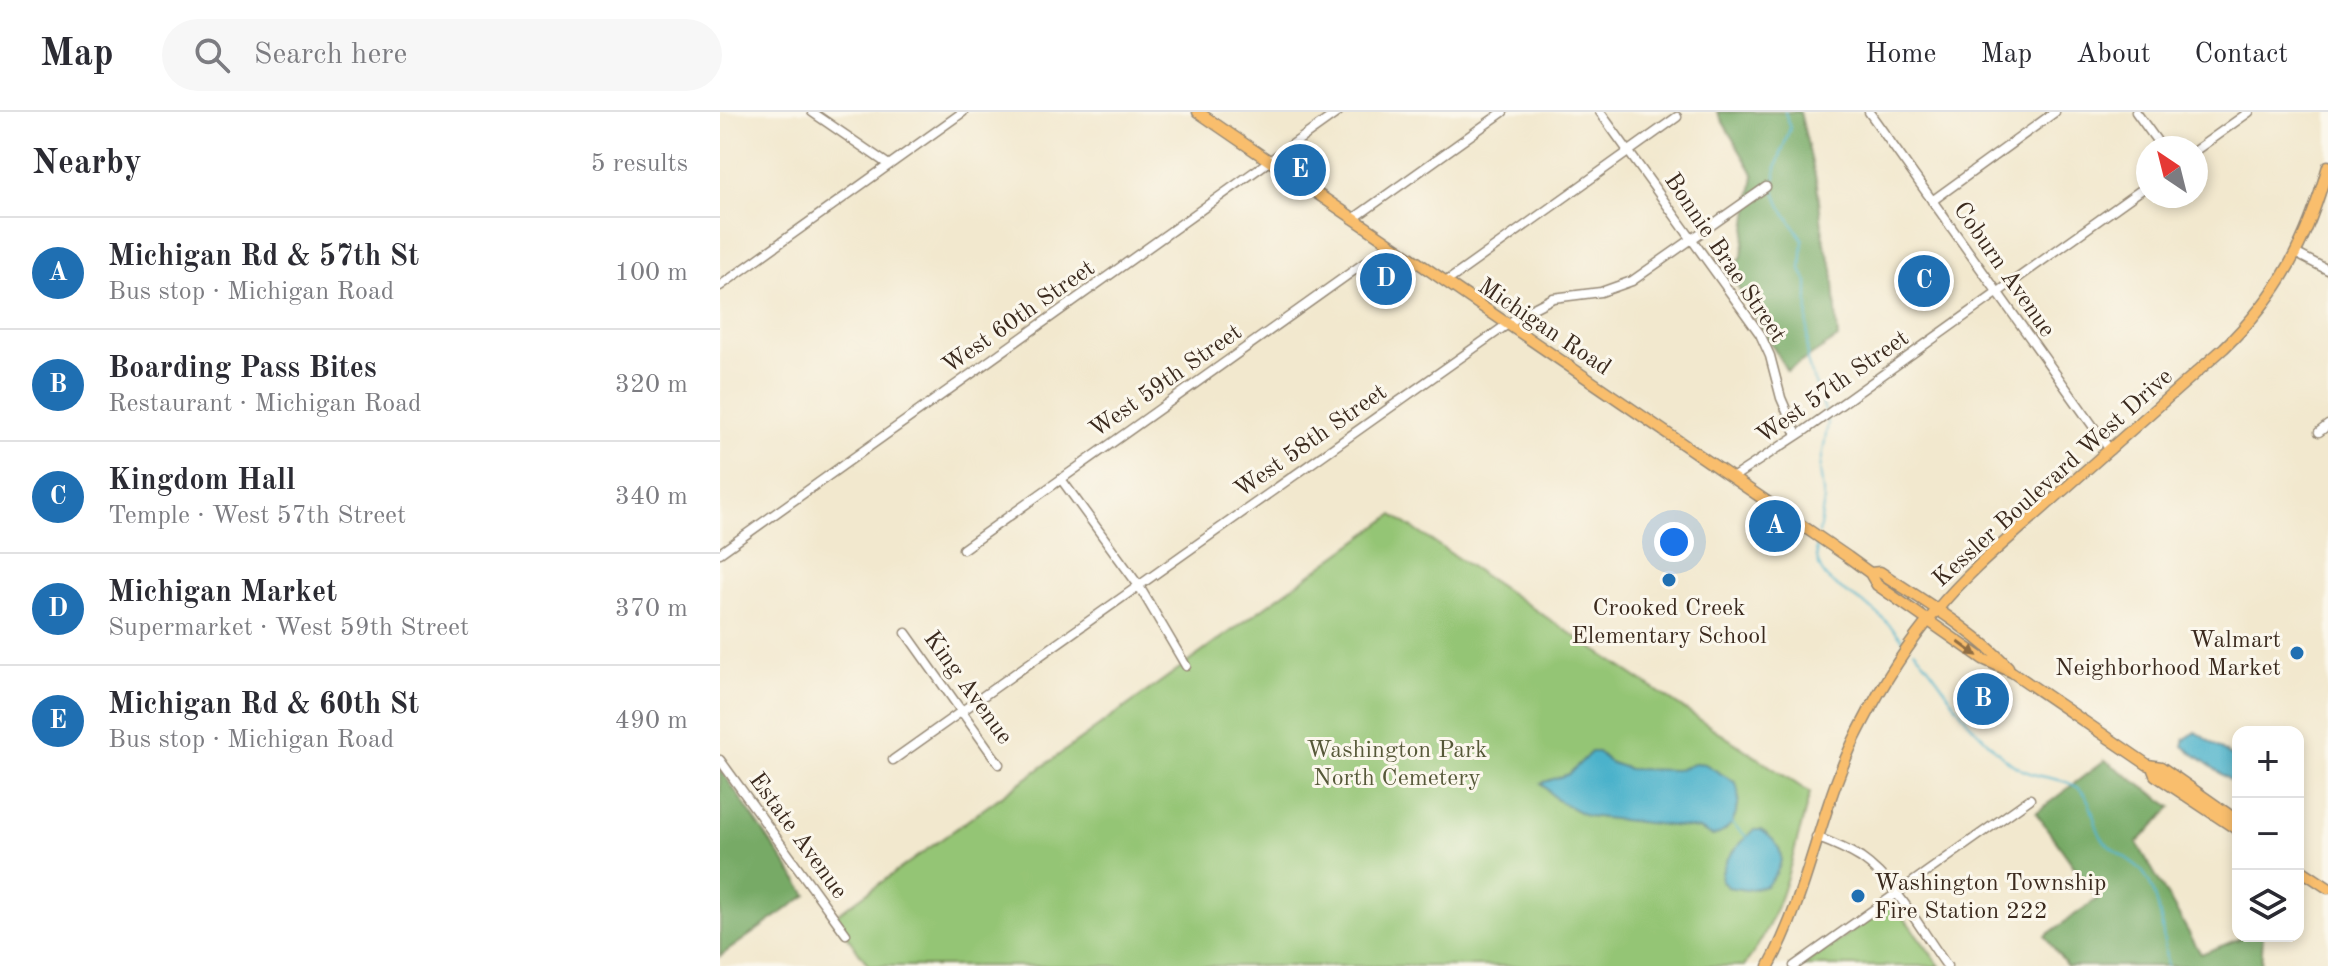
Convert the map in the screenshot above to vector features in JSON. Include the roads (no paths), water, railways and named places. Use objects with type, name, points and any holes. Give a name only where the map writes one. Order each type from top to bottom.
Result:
[{"type":"main road","name":"Michigan Road","points":[[1198,112],[1870,573],[1877,585],[1983,659],[2012,672],[2152,767],[2161,767],[2232,817]]},
{"type":"main road","name":"Kessler Boulevard West Drive","points":[[1769,966],[1787,933],[1832,790],[1858,731],[1900,659],[1936,610],[1982,563],[2242,331],[2272,295],[2297,254],[2314,214],[2328,166]]},
{"type":"main road","name":"Michigan Road","points":[[1870,573],[1880,572],[1936,610],[1992,651],[2012,672]]},
{"type":"main road","name":"Michigan Road","points":[[2152,767],[2155,775],[2232,826]]},
{"type":"main road","points":[[2301,870],[2328,888]]},
{"type":"street","points":[[812,112],[889,165]]},
{"type":"street","points":[[720,286],[963,112]]},
{"type":"street","name":"West 60th Street","points":[[720,553],[1338,112]]},
{"type":"street","points":[[1353,219],[1503,112]]},
{"type":"street","name":"Bonnie Brae Street","points":[[1600,112],[1765,344],[1781,398],[1801,433]]},
{"type":"street","name":"Coburn Avenue","points":[[1869,112],[2110,450]]},
{"type":"street","points":[[1932,201],[2055,112]]},
{"type":"street","points":[[2136,112],[2153,136]]},
{"type":"street","points":[[2208,141],[2249,112]]},
{"type":"street","points":[[1446,282],[1677,117]]},
{"type":"street","name":"West 58th Street","points":[[893,760],[1530,308],[1553,298],[1601,292],[1626,284],[1766,187]]},
{"type":"street","name":"West 57th Street","points":[[1732,478],[1834,410],[2136,194]]},
{"type":"street","name":"West 59th Street","points":[[963,549],[1391,244]]},
{"type":"street","points":[[2297,254],[2328,270]]},
{"type":"street","points":[[2319,432],[2328,425]]},
{"type":"street","points":[[1061,479],[1139,586],[1186,666]]},
{"type":"street","name":"King Avenue","points":[[906,633],[999,764]]},
{"type":"street","name":"Estate Avenue","points":[[720,760],[846,934]]},
{"type":"street","points":[[1794,966],[2030,799]]},
{"type":"street","points":[[1816,837],[1860,858],[1881,876],[1947,966]]},
{"type":"water","points":[[2196,732],[2232,757],[2232,782],[2183,746],[2185,739]]},
{"type":"water","points":[[1591,752],[1598,752],[1609,762],[1629,769],[1676,770],[1697,763],[1705,764],[1736,783],[1738,808],[1732,823],[1712,836],[1699,829],[1587,816],[1557,800],[1541,783],[1569,774]]},
{"type":"water","points":[[1754,830],[1761,830],[1775,842],[1781,855],[1778,870],[1766,886],[1746,890],[1727,887],[1721,880],[1724,865]]},
{"type":"waterway","points":[[1785,112],[1790,128],[1776,168],[1774,188],[1780,205],[1803,240],[1801,270],[1808,283],[1807,361],[1825,411]]},
{"type":"waterway","points":[[1819,533],[1824,500],[1820,469],[1828,423],[1826,417]]},
{"type":"waterway","points":[[1817,543],[1819,566],[1824,575],[1879,615],[1906,643]]},
{"type":"waterway","points":[[1914,650],[1972,726],[1997,751],[2025,771],[2065,781],[2082,792],[2104,841],[2138,867],[2152,887],[2160,914],[2167,966]]},
{"type":"waterway","points":[[1731,823],[1747,837]]},
{"type":"place","name":"Michigan Rd & 60th St","points":[[1300,170]]},
{"type":"place","name":"Michigan Market","points":[[1386,279]]},
{"type":"place","name":"Kingdom Hall","points":[[1924,281]]},
{"type":"place","name":"Michigan Rd & 57th St","points":[[1775,526]]},
{"type":"place","name":"Crooked Creek Elementary School","points":[[1669,580]]},
{"type":"place","name":"Walmart Neighborhood Market","points":[[2297,653]]},
{"type":"place","name":"Boarding Pass Bites","points":[[1983,699]]},
{"type":"place","name":"Washington Township Fire Station 222","points":[[1858,896]]},
{"type":"park label","name":"Washington Park North Cemetery","points":[[1397,763]]}]
